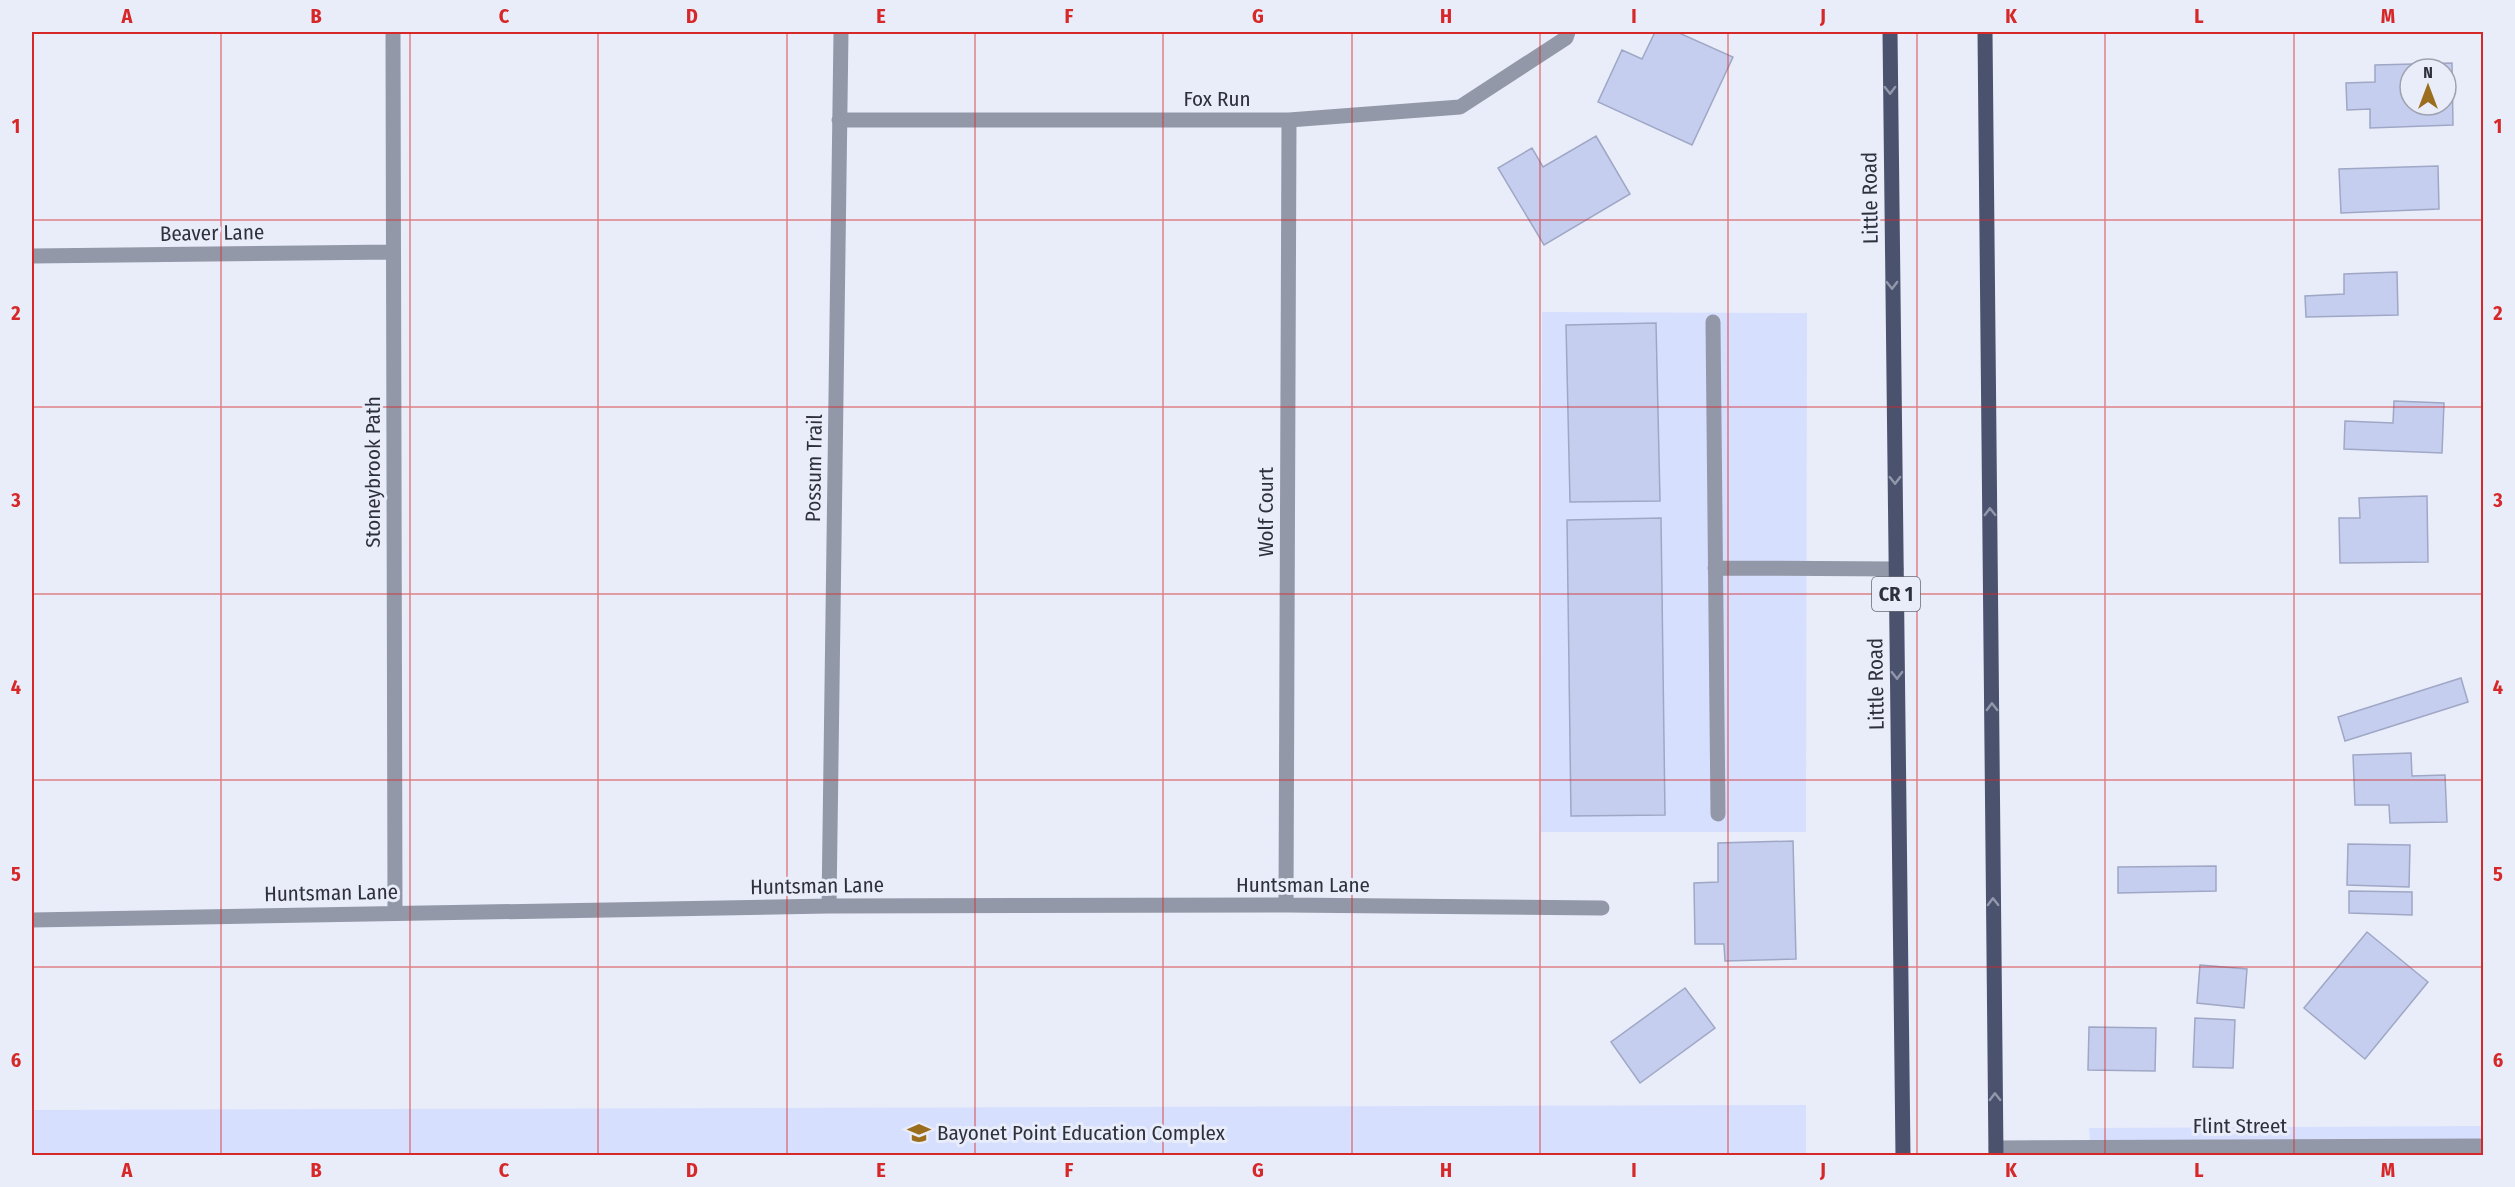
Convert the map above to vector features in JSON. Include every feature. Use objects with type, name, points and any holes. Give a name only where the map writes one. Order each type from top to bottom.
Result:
[{"type":"main road","name":"Little Road","points":[[1890,32],[1903,1155]]},
{"type":"main road","points":[[1985,32],[1996,1152]]},
{"type":"street","name":"Stoneybrook Path","points":[[393,32],[394,913]]},
{"type":"street","name":"Possum Trail","points":[[829,906],[841,32]]},
{"type":"street","name":"Fox Run","points":[[839,120],[1289,120],[1460,107],[1566,38],[1568,32]]},
{"type":"street","name":"Wolf Court","points":[[1286,905],[1289,120]]},
{"type":"street","name":"Beaver Lane","points":[[32,256],[393,252]]},
{"type":"street","points":[[1713,322],[1718,814]]},
{"type":"street","points":[[1715,568],[1896,569]]},
{"type":"street","name":"Huntsman Lane","points":[[32,920],[829,906],[1286,905],[1602,908]]},
{"type":"street","name":"Flint Street","points":[[1996,1152],[2484,1146]]},
{"type":"shaded area","points":[[1542,312],[1807,313],[1806,832],[1541,832]]},
{"type":"shaded area","name":"Bayonet Point Education Complex","points":[[1806,1105],[1806,1156],[32,1155],[32,1110]]},
{"type":"shaded area","points":[[2483,1126],[2483,1155],[2091,1155],[2089,1128]]},
{"type":"building","points":[[1655,32],[1677,32],[1733,57],[1692,145],[1598,102],[1622,50],[1642,59]]},
{"type":"building","points":[[2398,64],[2398,117],[2453,117],[2453,125],[2370,128],[2370,109],[2347,110],[2346,83],[2375,82],[2375,65]]},
{"type":"building","points":[[1596,136],[1630,194],[1544,245],[1498,168],[1532,148],[1543,167]]},
{"type":"building","points":[[2438,166],[2439,209],[2341,213],[2339,169]]},
{"type":"building","points":[[2397,272],[2398,315],[2306,317],[2305,296],[2344,294],[2344,274]]},
{"type":"building","points":[[1656,323],[1660,501],[1570,502],[1566,325]]},
{"type":"building","points":[[2394,401],[2444,403],[2442,453],[2344,449],[2345,421],[2393,423]]},
{"type":"building","points":[[2427,496],[2428,562],[2340,563],[2339,518],[2360,518],[2359,498]]},
{"type":"building","points":[[1661,518],[1665,815],[1571,816],[1567,520]]},
{"type":"building","points":[[2461,678],[2468,702],[2345,741],[2338,717]]},
{"type":"building","points":[[2411,753],[2412,776],[2445,775],[2447,822],[2390,823],[2389,805],[2355,805],[2353,755]]},
{"type":"building","points":[[1793,841],[1796,959],[1725,961],[1724,944],[1695,944],[1694,883],[1718,882],[1718,843]]},
{"type":"building","points":[[2348,844],[2410,845],[2409,887],[2347,885]]},
{"type":"building","points":[[2216,866],[2216,891],[2118,893],[2118,867]]},
{"type":"building","points":[[2349,891],[2412,892],[2412,915],[2349,913]]},
{"type":"building","points":[[2367,932],[2428,982],[2365,1059],[2304,1008]]},
{"type":"building","points":[[2200,965],[2247,969],[2244,1008],[2197,1003]]},
{"type":"building","points":[[1685,988],[1715,1028],[1640,1083],[1611,1042]]},
{"type":"building","points":[[2195,1018],[2235,1020],[2233,1068],[2193,1067]]},
{"type":"building","points":[[2089,1027],[2156,1028],[2155,1071],[2088,1070]]},
{"type":"place","name":"Bayonet Point Education Complex","points":[[919,1133]]}]
